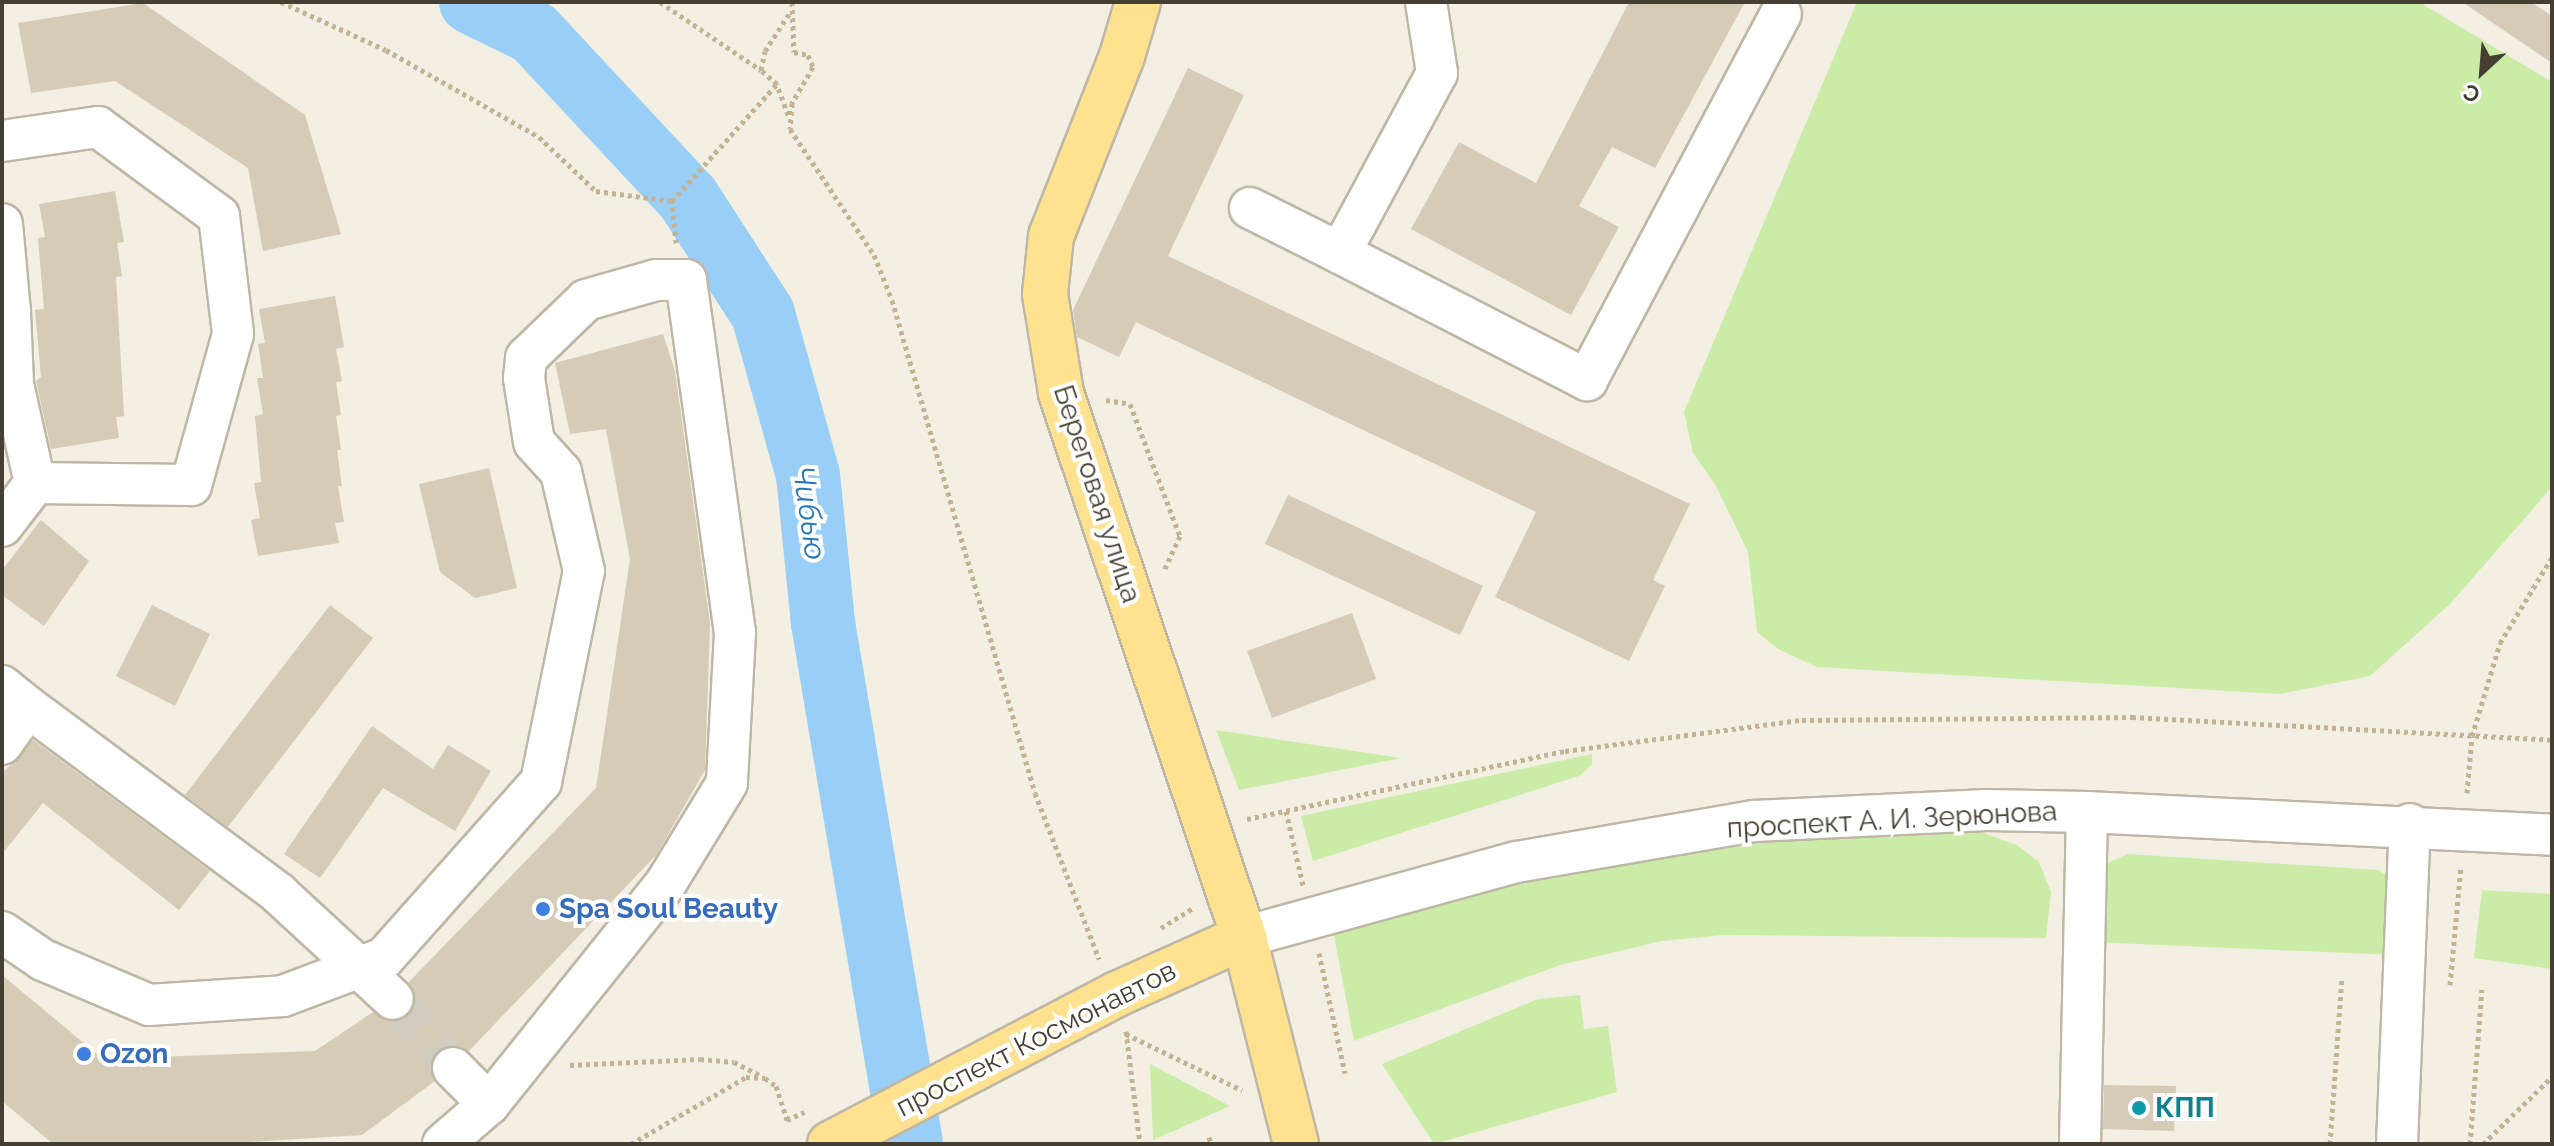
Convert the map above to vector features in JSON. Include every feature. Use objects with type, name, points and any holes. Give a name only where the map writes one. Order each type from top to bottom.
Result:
[{"type":"main road","name":"Береговая улица","points":[[1138,2],[1122,56],[1051,236],[1045,294],[1061,393],[1244,937],[1296,1144]]},
{"type":"main road","name":"проспект Космонавтов","points":[[822,1126],[929,1092],[1109,984],[1244,937]]},
{"type":"street","points":[[1340,253],[1437,73],[1426,2]]},
{"type":"street","points":[[1250,208],[1587,380],[1781,14]]},
{"type":"street","points":[[2,141],[98,127],[219,216],[233,334],[191,485],[35,483]]},
{"type":"street","points":[[2,224],[13,384],[35,483]]},
{"type":"street","points":[[2,932],[43,960],[149,1005],[283,996],[384,958],[541,782],[584,571],[561,472],[534,442],[524,378],[526,358],[586,300],[656,280],[686,280],[735,633],[727,783],[666,883],[489,1104],[443,1144]]},
{"type":"street","points":[[2,526],[35,483]]},
{"type":"street","points":[[2,744],[15,697],[278,893],[393,999]]},
{"type":"street","name":"проспект А. И. Зерюнова","points":[[1244,937],[1517,862],[1754,821],[1987,810],[2410,824],[2552,835]]},
{"type":"street","points":[[2080,1144],[2087,812]]},
{"type":"street","points":[[2397,1144],[2410,824]]},
{"type":"street","points":[[453,1068],[489,1104]]},
{"type":"path","points":[[281,2],[386,50],[539,137],[596,191],[672,201],[777,84]]},
{"type":"path","points":[[660,2],[777,84],[796,145],[874,255],[892,300],[1035,793],[1109,984],[1140,1144]]},
{"type":"path","points":[[761,70],[765,51],[789,14],[792,2]]},
{"type":"path","points":[[788,115],[813,67],[808,55],[794,52],[789,14]]},
{"type":"path","points":[[1100,399],[1130,404],[1180,536],[1159,581]]},
{"type":"path","points":[[2450,985],[2472,736],[2500,643],[2552,557]]},
{"type":"path","points":[[1211,833],[1238,821],[1565,751],[1802,720],[2132,717],[2552,740]]},
{"type":"path","points":[[1154,932],[1206,900]]},
{"type":"path","points":[[2330,1144],[2342,978]]},
{"type":"path","points":[[1109,984],[1245,1092]]},
{"type":"path","points":[[2470,1144],[2482,989]]},
{"type":"path","points":[[520,1065],[700,1059],[734,1062],[776,1086],[787,1120],[822,1126]]},
{"type":"path","points":[[631,1144],[746,1077],[765,1078]]},
{"type":"path","points":[[2483,1144],[2552,1077]]},
{"type":"green space","points":[[1857,2],[2419,2],[2552,82],[2552,487],[2450,604],[2370,676],[2280,694],[1817,667],[1778,649],[1757,632],[1748,552],[1716,486],[1693,453],[1684,412]]},
{"type":"green space","points":[[1216,730],[1401,758],[1239,790]]},
{"type":"green space","points":[[1592,754],[1592,765],[1579,776],[1313,861],[1301,816]]},
{"type":"green space","points":[[1966,827],[2017,845],[2039,862],[2051,892],[2046,938],[1723,935],[1662,941],[1560,965],[1354,1041],[1333,930],[1504,881],[1739,844]]},
{"type":"green space","points":[[2128,854],[2378,870],[2394,879],[2394,955],[2091,942],[2105,864]]},
{"type":"green space","points":[[2482,890],[2552,894],[2552,969],[2474,958]]},
{"type":"green space","points":[[1580,995],[1584,1029],[1608,1026],[1617,1092],[1434,1144],[1382,1064],[1538,999]]},
{"type":"green space","points":[[1150,1064],[1230,1106],[1153,1140]]},
{"type":"building","points":[[1629,2],[1745,2],[1655,168],[1612,147],[1579,206],[1619,227],[1571,315],[1411,229],[1459,142],[1536,183]]},
{"type":"building","points":[[2462,2],[2531,2],[2552,16],[2552,63]]},
{"type":"building","points":[[143,3],[305,115],[341,234],[263,251],[248,168],[115,81],[31,93],[18,23]]},
{"type":"building","points":[[1188,68],[1244,95],[1168,256],[1690,504],[1653,580],[1665,586],[1629,661],[1495,597],[1536,512],[1136,322],[1119,357],[1077,337],[1073,310]]},
{"type":"building","points":[[115,191],[124,242],[117,243],[122,276],[116,277],[124,416],[116,417],[119,438],[51,449],[36,381],[41,377],[35,310],[44,309],[38,238],[45,237],[39,204]]},
{"type":"building","points":[[335,296],[344,347],[336,349],[342,381],[336,382],[341,415],[336,416],[341,450],[337,450],[342,486],[338,486],[344,522],[335,523],[339,543],[258,556],[251,520],[260,518],[254,483],[261,482],[255,416],[263,414],[257,378],[263,378],[258,344],[265,343],[259,309]]},
{"type":"building","points":[[663,334],[675,371],[710,623],[705,770],[657,854],[469,1051],[458,1046],[437,1051],[431,1063],[435,1081],[362,1135],[217,1144],[53,1144],[2,1101],[2,975],[103,1059],[315,1051],[373,1012],[389,1022],[409,1015],[416,1003],[409,982],[596,788],[630,559],[606,429],[570,434],[555,363]]},
{"type":"building","points":[[489,468],[517,588],[475,598],[440,572],[419,484]]},
{"type":"building","points":[[1288,495],[1483,586],[1460,635],[1265,544]]},
{"type":"building","points":[[41,520],[89,561],[44,626],[2,595],[2,570]]},
{"type":"building","points":[[152,605],[210,634],[175,706],[116,676]]},
{"type":"building","points":[[330,605],[373,638],[228,827],[185,795]]},
{"type":"building","points":[[1352,613],[1376,679],[1272,718],[1247,651]]},
{"type":"building","points":[[372,726],[433,769],[448,745],[491,771],[455,831],[383,788],[320,878],[284,854]]},
{"type":"building","points":[[33,740],[210,871],[179,910],[43,803],[2,854],[2,774]]},
{"type":"building","name":"КПП","points":[[2104,1085],[2176,1086],[2174,1131],[2103,1129]]},
{"type":"waterway","name":"Чибью","points":[[471,2],[534,33],[688,198],[763,314],[808,475],[823,623],[911,1144]]},
{"type":"tunnel","points":[[393,999],[453,1068]]},
{"type":"place","name":"Spa Soul Beauty","points":[[543,909]]},
{"type":"place","name":"Ozon","points":[[84,1054]]},
{"type":"place","name":"КПП","points":[[2139,1108]]}]
